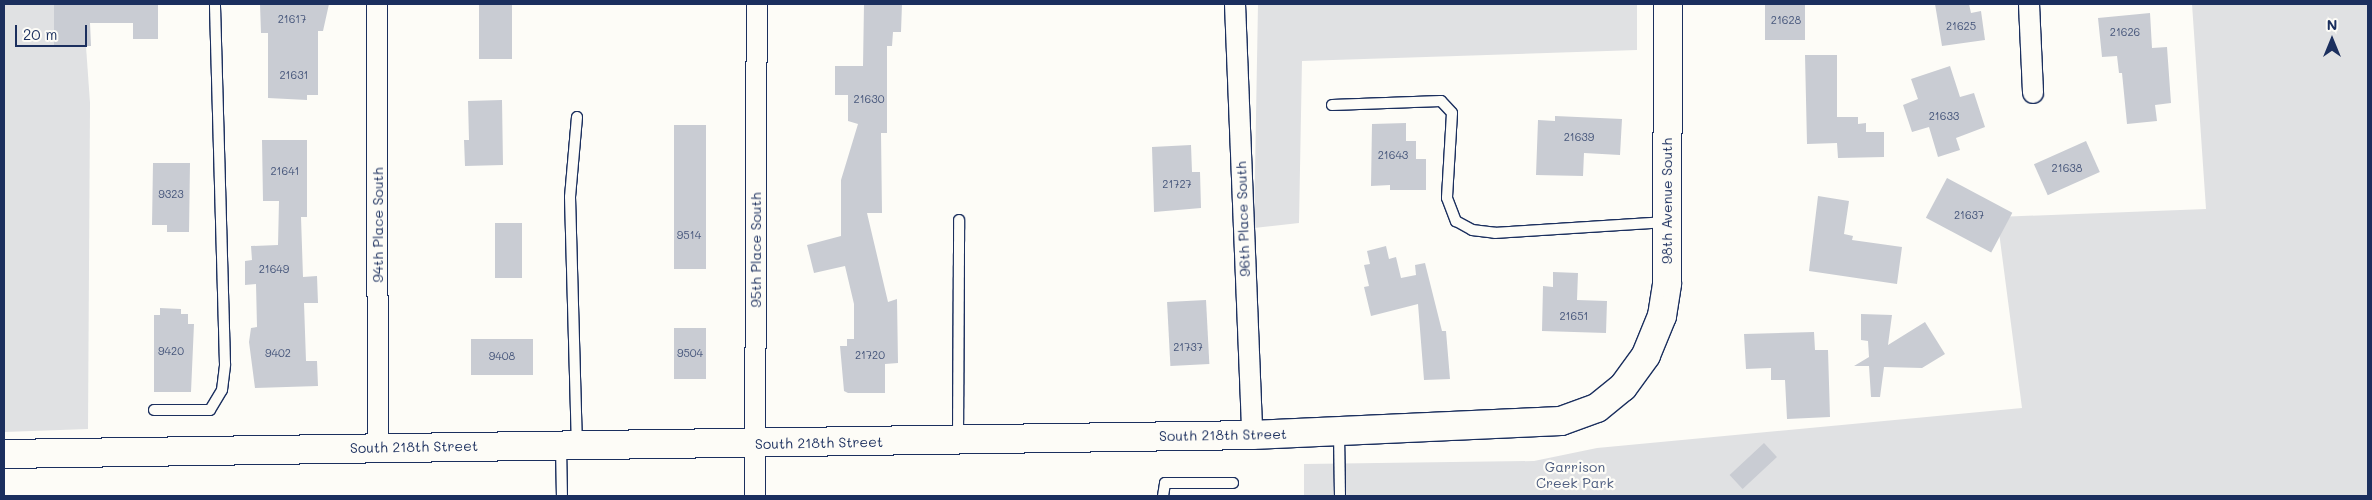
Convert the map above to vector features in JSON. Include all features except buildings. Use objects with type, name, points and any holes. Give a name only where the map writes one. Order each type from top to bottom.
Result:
[{"type":"street","name":"94th Place South","points":[[377,4],[378,446]]},
{"type":"street","name":"95th Place South","points":[[755,496],[757,4]]},
{"type":"street","name":"96th Place South","points":[[1234,4],[1252,435]]},
{"type":"street","name":"98th Avenue South","points":[[1623,387],[1646,355],[1662,316],[1667,283],[1668,4]]},
{"type":"street","points":[[2029,4],[2033,92]]},
{"type":"street","name":"South 218th Street","points":[[4,454],[378,446],[755,444],[1338,432],[1561,421],[1597,408],[1623,387]]},
{"type":"lane","points":[[154,410],[210,410],[222,390],[225,364],[215,4]]},
{"type":"lane","points":[[1332,105],[1441,101],[1452,112],[1447,198],[1456,221],[1472,230],[1495,233],[1667,222]]},
{"type":"lane","points":[[562,496],[569,445],[570,197],[577,117]]},
{"type":"lane","points":[[958,440],[959,220]]},
{"type":"lane","points":[[1338,432],[1340,496]]},
{"type":"lane","points":[[1163,496],[1165,483],[1233,483]]},
{"type":"green space","points":[[4,4],[83,4],[90,103],[88,429],[4,432]]},
{"type":"green space","points":[[1258,4],[1637,4],[1637,50],[1302,61],[1299,223],[1254,228]]},
{"type":"green space","name":"Garrison Creek Park","points":[[2192,4],[2368,4],[2368,496],[1304,496],[1304,464],[1534,461],[1597,448],[2022,408],[1997,217],[2206,209]]}]
